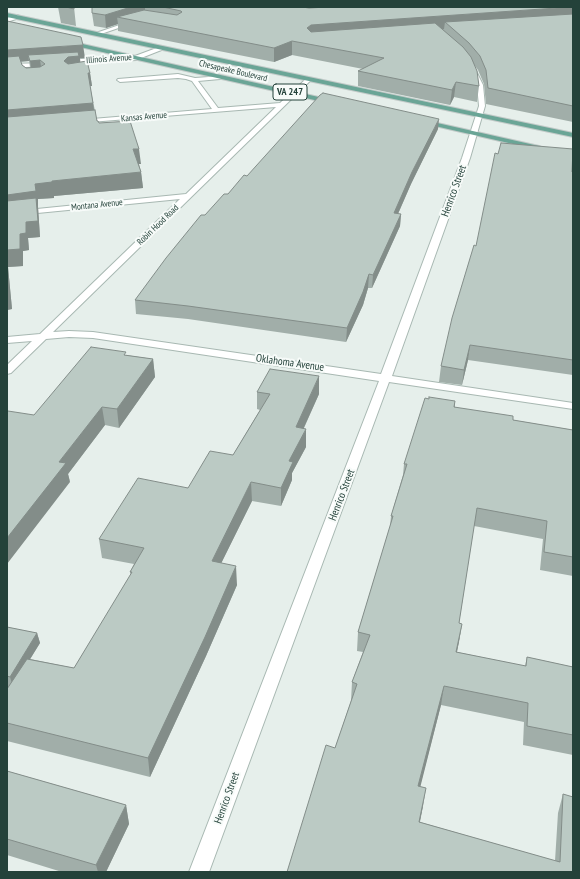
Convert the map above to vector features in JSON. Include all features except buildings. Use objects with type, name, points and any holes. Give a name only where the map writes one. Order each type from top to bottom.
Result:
[{"type":"main road","name":"Chesapeake Boulevard","points":[[7,15],[573,136]]},
{"type":"main road","name":"Chesapeake Boulevard","points":[[60,41],[341,104]]},
{"type":"main road","points":[[419,121],[542,149]]},
{"type":"street","points":[[7,20],[16,17]]},
{"type":"street","points":[[96,34],[139,21]]},
{"type":"street","name":"Illinois Avenue","points":[[59,63],[84,64],[136,58],[162,48]]},
{"type":"street","name":"Henrico Street","points":[[199,872],[352,469],[480,116],[482,106],[480,85],[474,71],[465,58]]},
{"type":"street","points":[[7,66],[27,68],[51,63]]},
{"type":"street","points":[[186,69],[187,77]]},
{"type":"street","points":[[120,80],[178,76],[187,77],[194,80],[220,77]]},
{"type":"street","name":"Robin Hood Road","points":[[7,371],[309,79]]},
{"type":"street","points":[[194,80],[217,111]]},
{"type":"street","name":"Kansas Avenue","points":[[69,123],[282,105]]},
{"type":"street","name":"Montana Avenue","points":[[7,214],[188,196]]},
{"type":"street","name":"Oklahoma Avenue","points":[[7,340],[68,334],[93,335],[573,406]]}]
